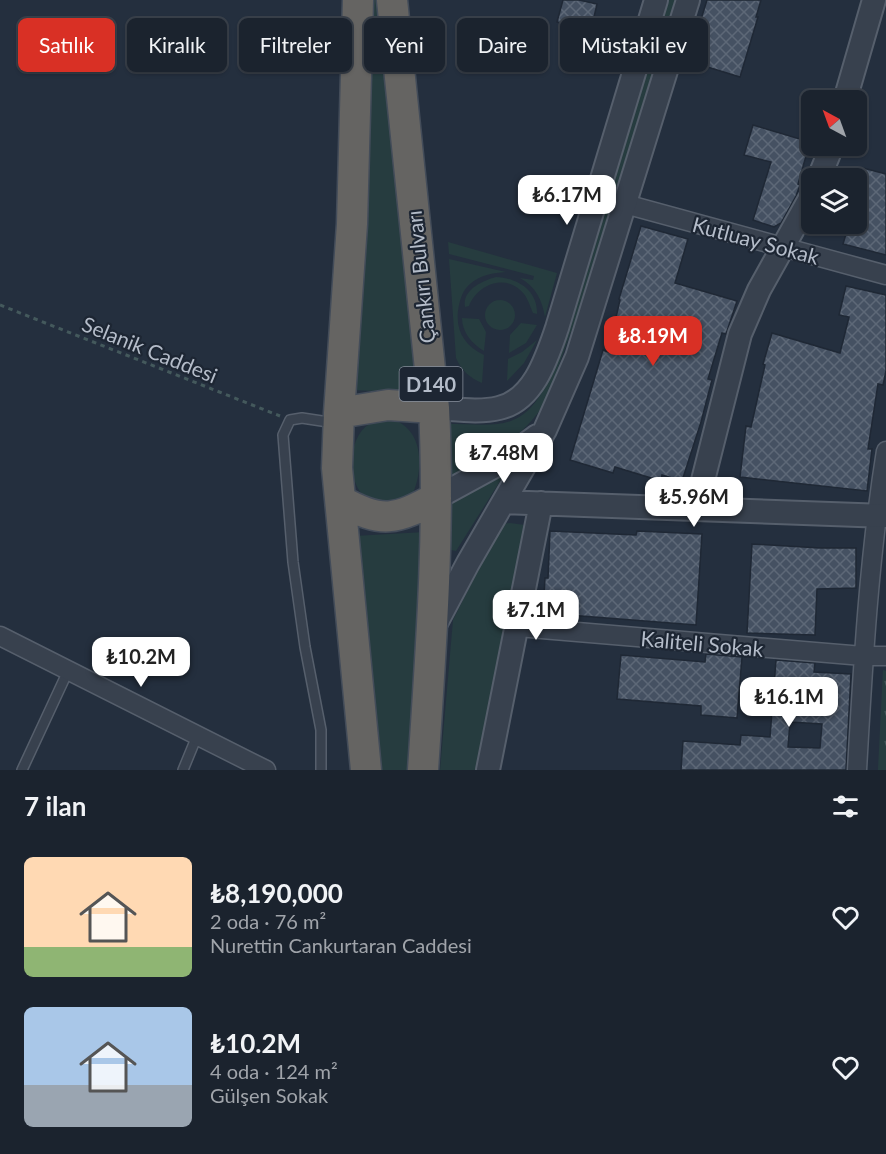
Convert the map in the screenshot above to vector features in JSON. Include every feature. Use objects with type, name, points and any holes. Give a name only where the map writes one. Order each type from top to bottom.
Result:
[{"type":"highway","points":[[358,0],[352,224],[338,418],[338,468],[366,770]]},
{"type":"highway","name":"Çankırı Bulvarı","points":[[392,0],[434,408],[436,498],[432,631],[423,770]]},
{"type":"highway","points":[[338,418],[388,405],[434,408]]},
{"type":"highway","points":[[341,501],[363,514],[391,517],[403,515],[436,498]]},
{"type":"street","points":[[434,408],[488,410],[507,406],[526,391],[539,373],[557,328],[656,0]]},
{"type":"street","points":[[432,631],[468,563],[546,430],[577,357],[688,0]]},
{"type":"street","points":[[848,90],[874,0]]},
{"type":"street","name":"Kutluay Sokak","points":[[625,204],[886,275]]},
{"type":"street","points":[[696,508],[740,333],[751,305],[801,216]]},
{"type":"street","points":[[436,498],[502,462],[546,430]]},
{"type":"street","points":[[857,770],[863,656],[881,515],[886,451]]},
{"type":"street","points":[[504,502],[881,515]]},
{"type":"street","points":[[488,770],[541,503]]},
{"type":"street","name":"Kaliteli Sokak","points":[[518,627],[863,656],[886,656]]},
{"type":"street","points":[[0,636],[266,770]]},
{"type":"lane","points":[[321,770],[321,730],[305,646],[293,562],[283,435],[290,420],[338,418]]},
{"type":"lane","points":[[22,770],[68,671]]},
{"type":"lane","points":[[183,770],[197,736]]},
{"type":"path","name":"Selanik Caddesi","points":[[0,305],[290,420]]},
{"type":"green space","points":[[370,0],[379,0],[380,18],[369,18]]},
{"type":"green space","points":[[668,0],[675,0],[669,18],[662,18]]},
{"type":"green space","points":[[366,72],[384,72],[421,393],[351,390]]},
{"type":"green space","points":[[646,72],[653,72],[575,321],[546,400],[527,425],[503,446],[448,481],[446,424],[481,425],[508,422],[530,409],[550,378]]},
{"type":"green space","points":[[448,242],[557,273],[545,317],[537,294],[520,278],[533,280],[534,276],[449,254]]},
{"type":"green space","points":[[449,259],[506,272],[478,278],[464,291],[459,305],[458,321],[462,335],[471,346],[484,355],[482,383],[466,373],[456,358]]},
{"type":"green space","points":[[496,277],[511,280],[525,287],[534,298],[537,314],[533,313],[522,291],[505,283],[483,288],[472,299],[469,306],[465,307],[467,296],[474,287]]},
{"type":"green space","points":[[500,300],[510,305],[515,315],[510,325],[500,330],[490,325],[485,315],[490,305]]},
{"type":"green space","points":[[462,318],[479,319],[486,332],[484,351],[469,337]]},
{"type":"green space","points":[[521,323],[537,325],[526,343],[509,353],[510,335]]},
{"type":"green space","points":[[537,340],[524,363],[507,381],[508,359],[522,352]]},
{"type":"green space","points":[[391,419],[402,424],[416,441],[419,464],[411,498],[384,506],[364,496],[358,489],[354,480],[352,459],[353,448],[362,430],[371,423]]},
{"type":"green space","points":[[507,470],[456,551],[451,550],[450,501]]},
{"type":"green space","points":[[501,524],[533,526],[481,770],[440,770],[453,620]]},
{"type":"green space","points":[[425,532],[409,770],[379,770],[354,536]]},
{"type":"green space","points":[[883,670],[886,671],[886,770],[878,770]]},
{"type":"building","points":[[563,0],[579,0],[597,4],[594,18],[560,18],[560,23],[557,22]]},
{"type":"building","points":[[707,0],[761,0],[740,77],[708,67],[708,18],[701,18]]},
{"type":"building","points":[[753,125],[801,139],[801,156],[806,156],[801,168],[798,184],[800,185],[781,223],[774,227],[753,220],[771,162],[744,155]]},
{"type":"building","points":[[867,169],[886,174],[886,255],[843,244],[846,234],[867,234]]},
{"type":"building","points":[[641,226],[688,239],[675,283],[737,301],[726,334],[722,333],[708,379],[712,380],[701,422],[682,481],[662,475],[661,481],[615,467],[613,473],[570,460],[603,350],[608,352],[619,299]]},
{"type":"building","points":[[846,286],[886,295],[886,371],[883,385],[878,384],[868,449],[872,449],[867,491],[740,477],[746,426],[751,427],[765,365],[763,364],[772,333],[840,353],[849,317],[839,315]]},
{"type":"building","points":[[550,531],[636,535],[637,531],[702,534],[696,625],[543,613],[545,578],[548,578]]},
{"type":"building","points":[[752,544],[856,548],[856,588],[817,589],[815,635],[747,633]]},
{"type":"building","points":[[706,654],[742,657],[737,718],[701,715],[701,706],[617,699],[621,655],[705,662]]},
{"type":"building","points":[[776,660],[815,663],[814,672],[851,674],[846,770],[681,770],[683,741],[740,745],[741,735],[770,737]],"holes":[[[790,722],[822,724],[820,748],[788,747]]]}]
